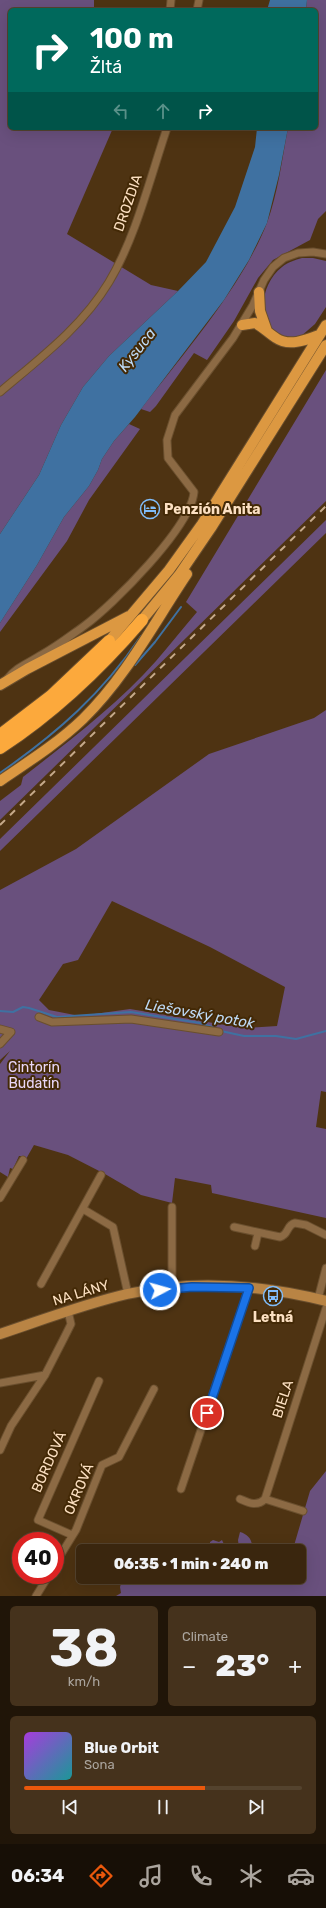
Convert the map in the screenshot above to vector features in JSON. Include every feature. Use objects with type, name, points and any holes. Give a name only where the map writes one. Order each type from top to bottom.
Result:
[{"type":"highway","points":[[0,748],[59,705],[89,678],[138,616]]},
{"type":"highway","points":[[0,735],[51,696],[109,641]]},
{"type":"main road","points":[[260,292],[260,311],[267,331]]},
{"type":"main road","points":[[242,324],[254,323],[276,339],[285,342],[301,341],[319,335]]},
{"type":"main road","points":[[2,684],[138,616],[202,524],[326,325]]},
{"type":"main road","points":[[109,641],[138,616],[179,575],[242,480],[326,345]]},
{"type":"main road","points":[[0,781],[51,746],[83,719],[112,685],[138,650],[197,559],[197,549]]},
{"type":"street","name":"DROZDIA","points":[[0,392],[74,327],[108,283],[128,243],[166,130]]},
{"type":"street","points":[[2,684],[13,671],[85,626],[122,593],[168,543],[186,513],[193,498],[194,492],[188,483],[172,466],[168,458],[167,440],[175,415],[242,324],[260,292],[264,280],[273,267],[284,258],[298,253],[313,252],[326,254]]},
{"type":"street","points":[[39,1017],[52,1022],[131,1019],[219,1032]]},
{"type":"street","points":[[0,1029],[11,1032],[0,1044]]},
{"type":"street","points":[[0,1198],[23,1160]]},
{"type":"street","points":[[41,1284],[101,1175]]},
{"type":"street","points":[[172,1207],[172,1288]]},
{"type":"street","points":[[83,1209],[113,1227],[128,1294]]},
{"type":"street","points":[[234,1227],[280,1238],[285,1235],[289,1226],[295,1223],[306,1225],[326,1235]]},
{"type":"street","points":[[255,1246],[258,1233]]},
{"type":"street","points":[[322,1300],[326,1268]]},
{"type":"street","name":"NA LÁNY","points":[[0,1334],[68,1311],[128,1294],[172,1288],[249,1288],[322,1300]]},
{"type":"street","points":[[181,1489],[249,1288]]},
{"type":"street","name":"BIELA","points":[[265,1498],[326,1308]]},
{"type":"street","points":[[0,1450],[12,1426],[45,1375],[71,1324],[68,1311]]},
{"type":"street","points":[[0,1383],[45,1375]]},
{"type":"street","name":"BORDOVÁ","points":[[72,1535],[38,1520],[69,1446],[76,1435],[100,1381]]},
{"type":"street","name":"OKROVÁ","points":[[64,1549],[76,1530],[102,1465],[119,1458],[154,1389]]},
{"type":"street","points":[[240,1500],[255,1504],[261,1502],[265,1498],[303,1511]]},
{"type":"street","points":[[36,1596],[43,1584]]},
{"type":"green space","points":[[0,0],[94,0],[94,8],[8,8],[8,130],[112,130],[67,234],[151,285],[178,291],[109,356],[83,387],[61,425],[39,475],[0,534]]},
{"type":"green space","points":[[307,0],[326,0],[326,211],[318,219],[310,240],[273,260],[258,278],[234,321],[207,360],[194,353],[156,406],[150,412],[141,409],[193,343],[243,271],[256,247],[271,212],[288,130],[318,130],[318,8],[306,8]]},
{"type":"green space","points":[[302,258],[313,258],[326,261],[326,307],[315,324],[300,337],[285,337],[275,332],[268,323],[264,312],[264,300],[267,288],[273,277],[282,267],[292,261]]},
{"type":"green space","points":[[326,370],[326,501],[0,820],[0,801],[21,785],[23,777],[109,708],[125,693],[156,661],[197,612],[186,602]]},
{"type":"green space","points":[[129,424],[140,429],[89,500],[67,541],[0,632],[0,623],[37,565],[64,517],[89,486],[102,459],[114,441]]},
{"type":"green space","points":[[326,520],[326,533],[0,851],[0,839]]},
{"type":"green space","name":"Cintorín Budatín","points":[[326,710],[326,1092],[321,1091],[316,1127],[326,1129],[326,1218],[212,1193],[211,1185],[175,1178],[172,1203],[141,1195],[68,1155],[34,1145],[26,1159],[19,1156],[13,1169],[10,1168],[8,1177],[0,1172],[0,1064],[10,1051],[0,1060],[0,890],[76,849],[209,754],[314,718]],"holes":[[[112,901],[210,947],[285,987],[277,1026],[248,1028],[130,1009],[80,1016],[49,1010],[39,1000],[63,964],[78,960]]]},
{"type":"green space","points":[[326,1471],[326,1596],[116,1596],[121,1593],[121,1584],[306,1584],[306,1544],[294,1544],[310,1491]]},
{"type":"green space","points":[[240,1532],[245,1534],[251,1540],[252,1544],[238,1544]]},
{"type":"green space","points":[[213,1540],[219,1542],[222,1540],[224,1544],[210,1544]]},
{"type":"water","points":[[270,0],[307,0],[306,8],[268,8]]},
{"type":"water","name":"Kysuca","points":[[257,130],[288,130],[279,175],[267,223],[249,260],[224,300],[135,417],[114,441],[102,459],[89,486],[64,517],[37,565],[0,623],[0,534],[39,475],[61,425],[83,387],[109,356],[178,291],[206,262],[235,207],[255,147]]},
{"type":"waterway","points":[[135,665],[155,642],[181,607]]},
{"type":"waterway","points":[[0,773],[41,743],[77,711],[111,676],[141,636]]},
{"type":"waterway","name":"Liešovský potok","points":[[0,1011],[13,1012],[23,1007],[57,1017],[131,1012],[200,1023],[215,1028]]},
{"type":"waterway","name":"Liešovský potok","points":[[221,1031],[244,1036],[276,1036],[296,1039],[326,1031]]},
{"type":"railway","points":[[0,825],[326,506]]},
{"type":"place","name":"Penzión Anita","points":[[150,509]]},
{"type":"place","name":"Letná","points":[[273,1296]]},
{"type":"route","points":[[160,1290],[192,1287],[249,1288],[207,1413]]}]
